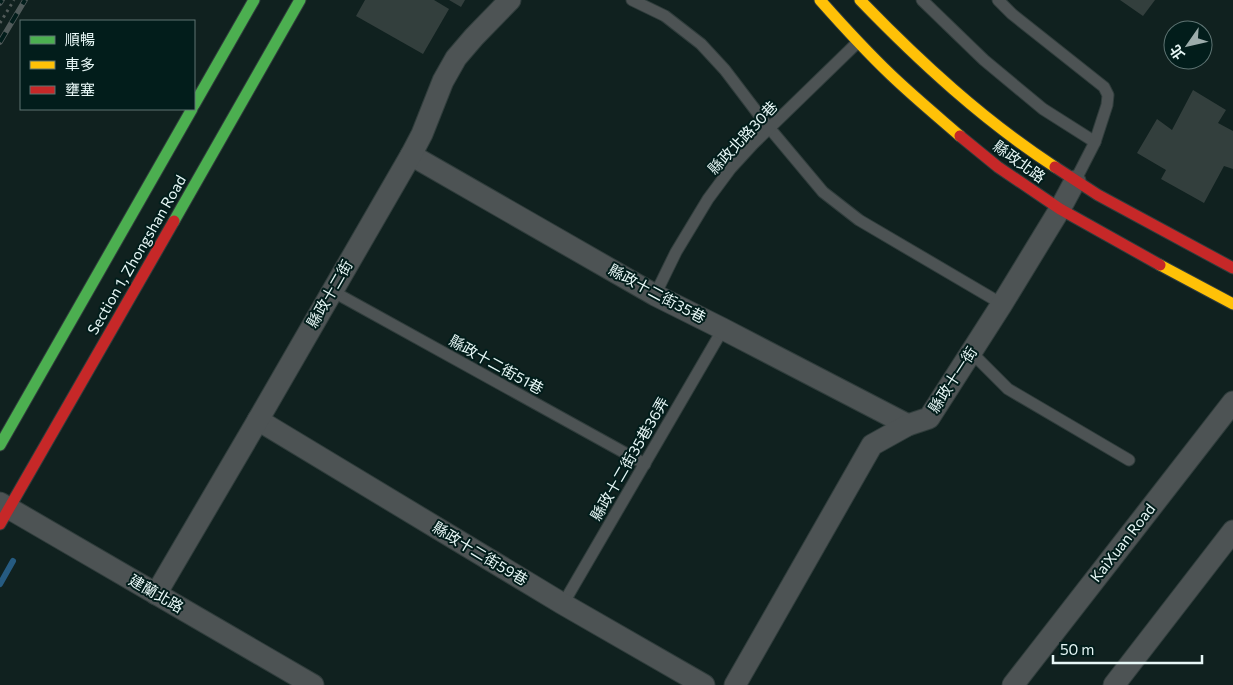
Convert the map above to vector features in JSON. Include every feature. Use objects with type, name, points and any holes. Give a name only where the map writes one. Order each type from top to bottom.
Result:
[{"type":"street","points":[[195,103],[254,0]]},
{"type":"street","name":"Section 1, Zhongshan Road","points":[[3,512],[300,0]]},
{"type":"street","name":"縣政十二街","points":[[156,594],[422,134],[443,81],[456,58],[474,36],[510,0]]},
{"type":"street","name":"縣政北路","points":[[820,0],[891,75],[998,167],[1060,209],[1146,258],[1233,304]]},
{"type":"street","name":"縣政北路","points":[[860,0],[886,28],[970,105],[1028,149],[1075,181],[1229,266]]},
{"type":"street","name":"Section 1, Zhongshan Road","points":[[0,445],[191,110]]},
{"type":"street","name":"縣政十二街35巷","points":[[410,154],[655,295],[908,425]]},
{"type":"street","name":"縣政十一街","points":[[735,685],[872,445],[908,425],[929,418],[1002,304],[1075,181]]},
{"type":"street","name":"KaiXuan Road","points":[[1013,685],[1233,402]]},
{"type":"street","name":"縣政十二街59巷","points":[[258,420],[563,604],[704,685]]},
{"type":"street","name":"建蘭北路","points":[[3,512],[156,594],[313,685]]},
{"type":"street","points":[[1114,685],[1233,531]]},
{"type":"lane","points":[[632,0],[665,16],[701,44],[822,192],[836,204],[859,220],[1002,304]]},
{"type":"lane","points":[[922,0],[984,60],[1043,108],[1095,142]]},
{"type":"lane","points":[[998,0],[1012,14],[1104,87],[1108,95],[1107,105],[1095,142],[1075,181]]},
{"type":"lane","name":"縣政北路30巷","points":[[655,295],[676,252],[708,199],[731,168],[858,42]]},
{"type":"lane","points":[[1229,266],[1233,251]]},
{"type":"lane","name":"縣政十二街51巷","points":[[332,291],[645,464]]},
{"type":"lane","name":"縣政十二街35巷36弄","points":[[563,604],[723,329]]},
{"type":"lane","points":[[971,352],[1008,389],[1129,460]]},
{"type":"path","points":[[0,23],[14,0]]},
{"type":"building","points":[[365,0],[434,0],[449,9],[423,54],[356,16]]},
{"type":"building","points":[[449,0],[465,0],[461,7]]},
{"type":"building","points":[[1120,0],[1155,0],[1143,16]]},
{"type":"building","points":[[1193,90],[1226,110],[1218,123],[1233,131],[1233,169],[1224,166],[1204,203],[1161,179],[1166,170],[1137,153],[1157,119],[1172,130]]},
{"type":"waterway","points":[[0,584],[13,561]]},
{"type":"railway","points":[[0,42],[25,0]]},
{"type":"traffic: fast","points":[[195,103],[254,0]]},
{"type":"traffic: fast","points":[[174,221],[300,0]]},
{"type":"traffic: fast","points":[[0,445],[191,110]]},
{"type":"traffic: slow","points":[[820,0],[891,75],[960,136]]},
{"type":"traffic: slow","points":[[860,0],[929,68],[977,110],[1055,167]]},
{"type":"traffic: slow","points":[[1160,265],[1233,304]]},
{"type":"traffic: jam","points":[[960,136],[998,167],[1060,209],[1160,265]]},
{"type":"traffic: jam","points":[[1055,167],[1098,195],[1233,268]]},
{"type":"traffic: jam","points":[[0,524],[174,221]]}]
